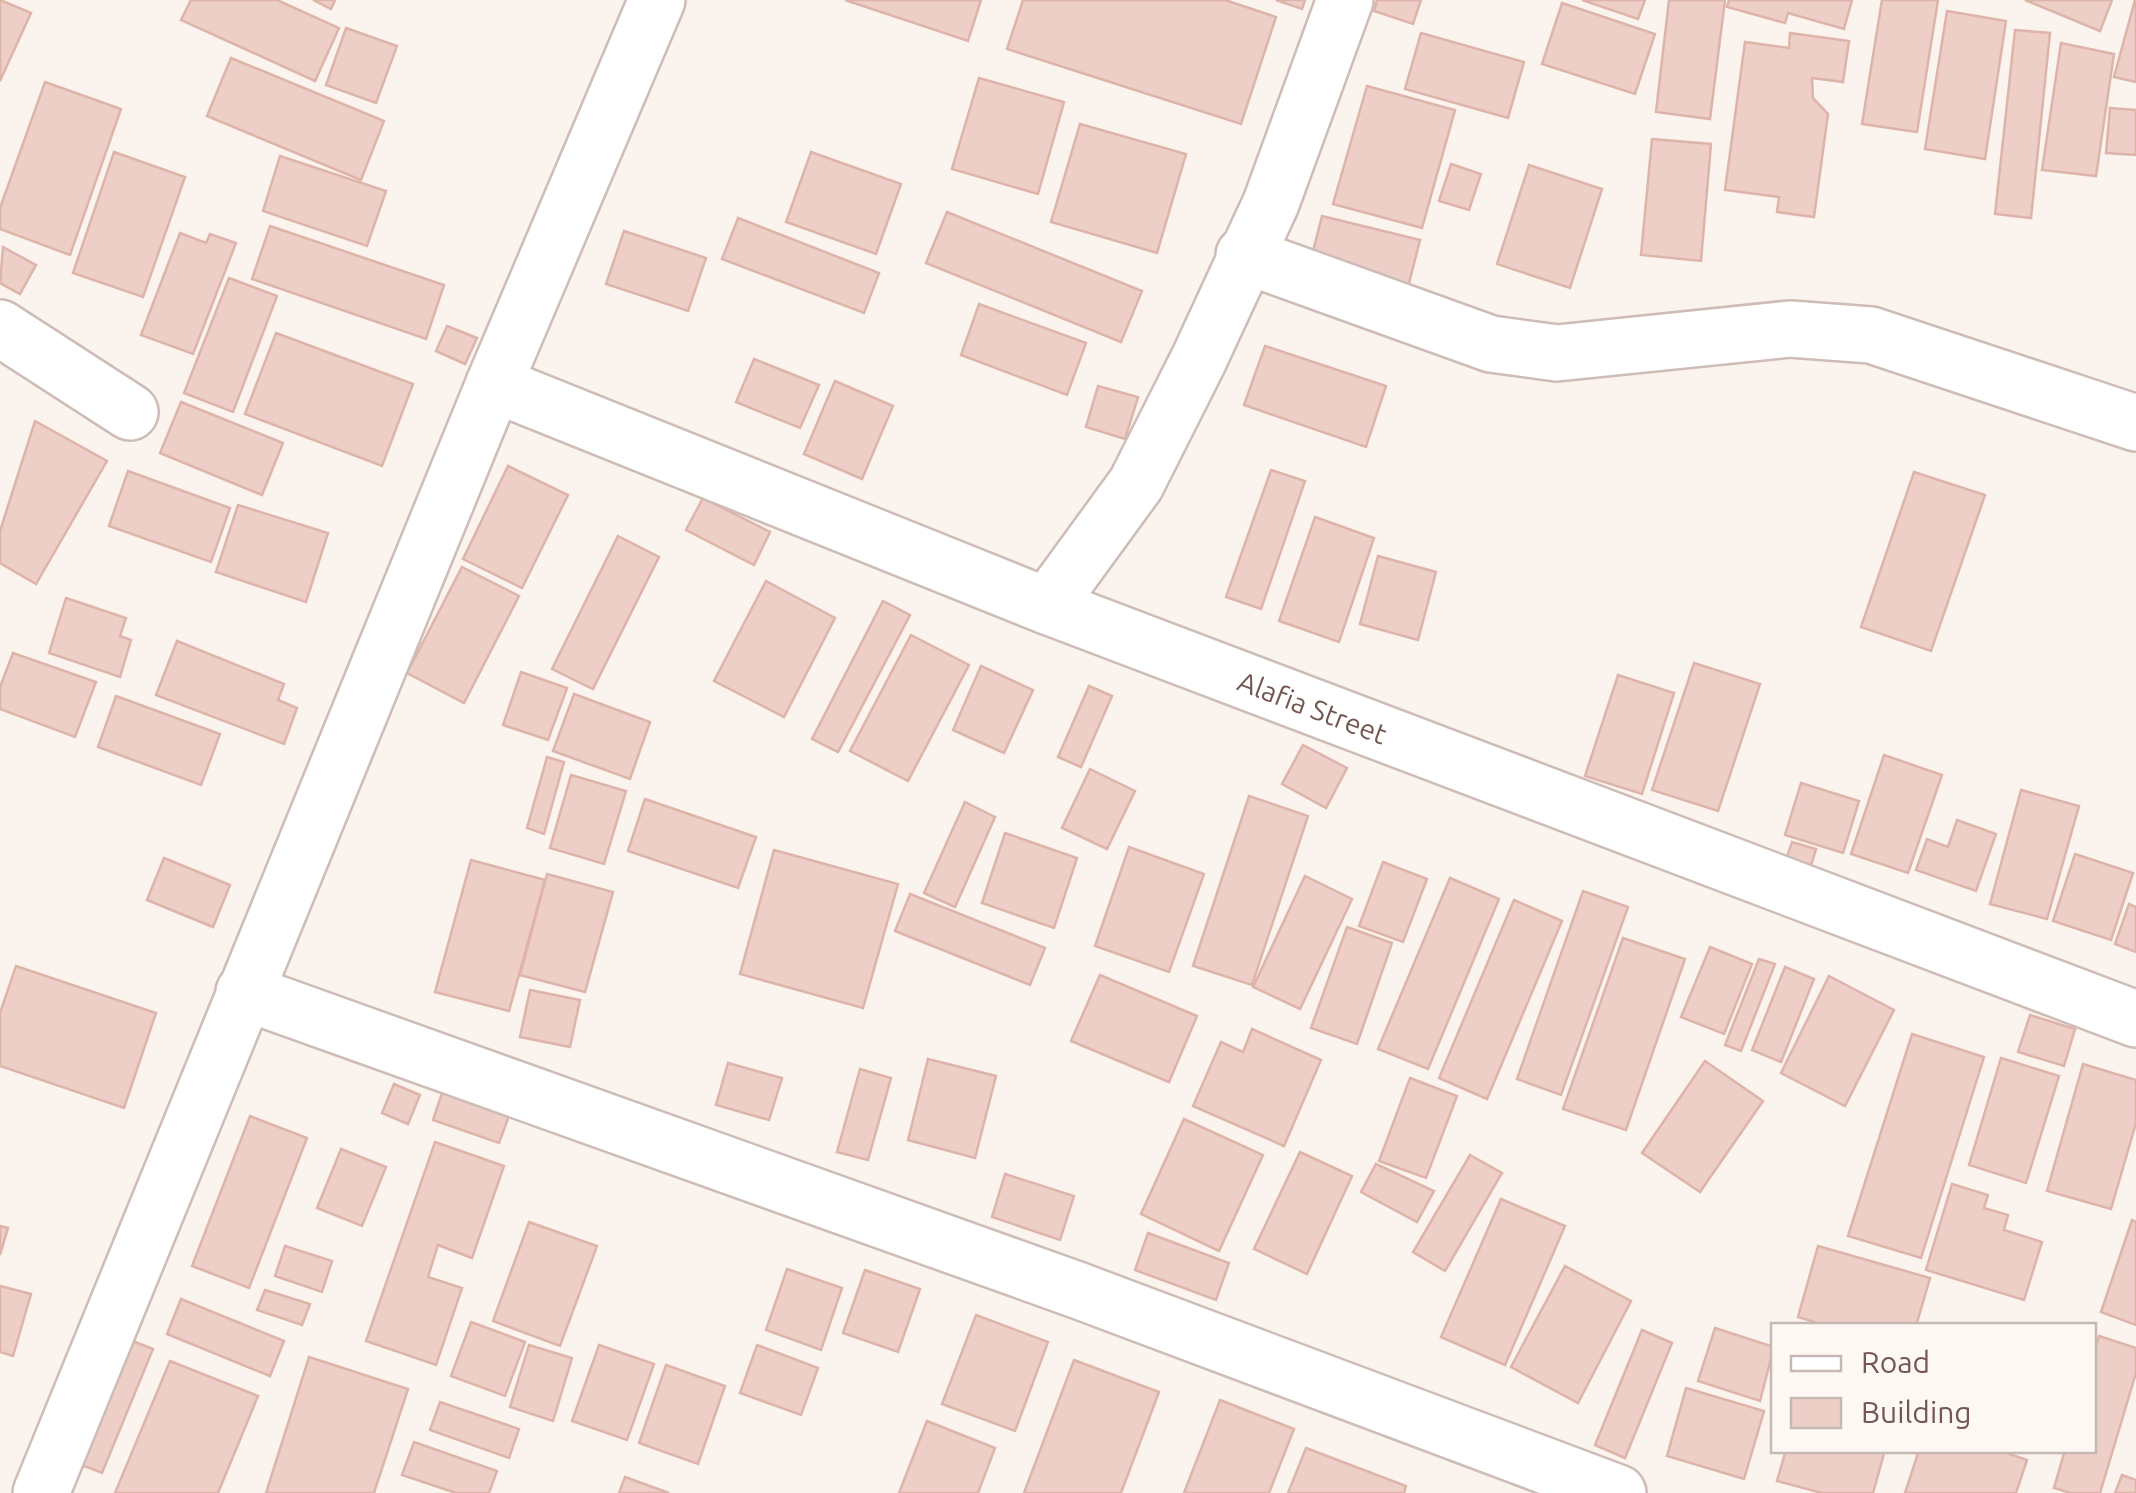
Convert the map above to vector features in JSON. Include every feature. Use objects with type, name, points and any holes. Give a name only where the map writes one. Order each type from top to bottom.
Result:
[{"type":"street","points":[[41,1493],[494,384],[657,0]]},
{"type":"street","points":[[1047,606],[1136,484],[1199,359],[1270,203],[1345,0]]},
{"type":"street","points":[[1244,254],[1491,344],[1557,353],[1790,330],[1872,335],[2136,423]]},
{"type":"street","points":[[0,328],[130,412]]},
{"type":"street","name":"Alafia Street","points":[[494,384],[1047,606],[2136,1019]]},
{"type":"street","points":[[244,992],[1077,1290],[1618,1493]]},
{"type":"building","points":[[0,0],[31,13],[0,81]]},
{"type":"building","points":[[191,0],[277,0],[339,28],[315,81],[181,20]]},
{"type":"building","points":[[313,0],[335,0],[331,9]]},
{"type":"building","points":[[845,0],[981,0],[968,41]]},
{"type":"building","points":[[1023,0],[1225,0],[1276,17],[1241,124],[1007,49]]},
{"type":"building","points":[[1276,0],[1305,0],[1302,9]]},
{"type":"building","points":[[1377,0],[1421,0],[1413,24],[1374,11]]},
{"type":"building","points":[[1582,0],[1645,0],[1638,19]]},
{"type":"building","points":[[1669,0],[1725,0],[1710,119],[1656,112]]},
{"type":"building","points":[[1729,0],[1852,0],[1844,29],[1788,13],[1785,23],[1727,7]]},
{"type":"building","points":[[1882,0],[1938,0],[1917,132],[1862,124]]},
{"type":"building","points":[[2025,0],[2112,0],[2100,31]]},
{"type":"building","points":[[2136,0],[2136,82],[2114,77]]},
{"type":"building","points":[[1562,3],[1655,34],[1635,94],[1542,64]]},
{"type":"building","points":[[1947,11],[2006,21],[1985,159],[1925,149]]},
{"type":"building","points":[[346,28],[397,46],[376,103],[326,85]]},
{"type":"building","points":[[2015,30],[2050,33],[2031,218],[1995,214]]},
{"type":"building","points":[[1421,33],[1524,62],[1508,118],[1405,89]]},
{"type":"building","points":[[1790,33],[1849,41],[1843,82],[1812,78],[1813,98],[1828,114],[1814,217],[1777,212],[1779,197],[1725,190],[1745,42],[1789,48]]},
{"type":"building","points":[[2061,43],[2114,54],[2096,176],[2042,170]]},
{"type":"building","points":[[231,58],[384,121],[361,180],[207,116]]},
{"type":"building","points":[[979,78],[1064,102],[1038,194],[952,169]]},
{"type":"building","points":[[45,82],[121,109],[70,255],[0,229],[0,208]]},
{"type":"building","points":[[1367,86],[1455,110],[1422,228],[1333,204]]},
{"type":"building","points":[[2110,108],[2136,110],[2136,155],[2106,153]]},
{"type":"building","points":[[1080,124],[1186,154],[1157,253],[1051,222]]},
{"type":"building","points":[[1652,139],[1711,144],[1701,261],[1641,255]]},
{"type":"building","points":[[114,152],[185,177],[143,297],[73,273]]},
{"type":"building","points":[[811,152],[901,184],[876,254],[786,222]]},
{"type":"building","points":[[280,156],[386,191],[367,246],[263,211]]},
{"type":"building","points":[[1451,164],[1481,174],[1469,210],[1439,201]]},
{"type":"building","points":[[1529,165],[1602,189],[1570,288],[1497,264]]},
{"type":"building","points":[[947,212],[1142,291],[1121,342],[926,263]]},
{"type":"building","points":[[1322,216],[1420,240],[1406,295],[1308,271]]},
{"type":"building","points":[[738,218],[879,273],[864,313],[722,259]]},
{"type":"building","points":[[270,226],[444,285],[426,339],[252,279]]},
{"type":"building","points":[[624,231],[706,258],[688,311],[606,284]]},
{"type":"building","points":[[180,233],[206,243],[210,234],[236,243],[193,354],[141,335]]},
{"type":"building","points":[[3,247],[36,265],[20,294],[0,283]]},
{"type":"building","points":[[229,278],[277,296],[233,412],[184,393]]},
{"type":"building","points":[[979,304],[1086,343],[1067,395],[961,355]]},
{"type":"building","points":[[447,326],[477,338],[465,364],[436,351]]},
{"type":"building","points":[[276,333],[413,384],[382,466],[245,414]]},
{"type":"building","points":[[1265,346],[1386,386],[1366,447],[1244,405]]},
{"type":"building","points":[[754,359],[819,385],[800,428],[736,402]]},
{"type":"building","points":[[835,381],[893,406],[862,479],[804,454]]},
{"type":"building","points":[[1098,386],[1138,397],[1125,439],[1086,427]]},
{"type":"building","points":[[181,402],[283,443],[262,495],[160,453]]},
{"type":"building","points":[[35,421],[107,461],[36,584],[0,563],[0,531]]},
{"type":"building","points":[[508,466],[568,495],[522,588],[463,559]]},
{"type":"building","points":[[1271,470],[1305,481],[1261,609],[1226,597]]},
{"type":"building","points":[[128,471],[230,508],[211,562],[109,526]]},
{"type":"building","points":[[1914,472],[1985,495],[1931,651],[1861,627]]},
{"type":"building","points":[[703,498],[770,532],[754,565],[686,530]]},
{"type":"building","points":[[238,505],[328,533],[306,602],[216,572]]},
{"type":"building","points":[[1315,517],[1374,538],[1339,642],[1279,621]]},
{"type":"building","points":[[618,536],[659,557],[593,689],[552,669]]},
{"type":"building","points":[[1378,556],[1436,572],[1418,640],[1360,624]]},
{"type":"building","points":[[462,567],[519,596],[464,703],[407,673]]},
{"type":"building","points":[[766,581],[835,618],[784,717],[714,681]]},
{"type":"building","points":[[66,598],[126,618],[120,636],[131,640],[120,677],[49,653]]},
{"type":"building","points":[[883,601],[910,615],[838,752],[812,739]]},
{"type":"building","points":[[911,635],[969,665],[908,781],[850,751]]},
{"type":"building","points":[[177,641],[284,684],[278,700],[297,708],[284,744],[156,695]]},
{"type":"building","points":[[13,653],[96,682],[75,737],[0,709],[0,687]]},
{"type":"building","points":[[1694,663],[1760,684],[1718,811],[1652,790]]},
{"type":"building","points":[[981,666],[1033,690],[1004,753],[953,730]]},
{"type":"building","points":[[521,672],[567,688],[548,740],[503,725]]},
{"type":"building","points":[[1618,675],[1674,693],[1642,794],[1585,776]]},
{"type":"building","points":[[1089,686],[1112,696],[1081,767],[1058,757]]},
{"type":"building","points":[[574,694],[650,722],[630,779],[553,751]]},
{"type":"building","points":[[116,696],[220,734],[201,785],[98,747]]},
{"type":"building","points":[[1303,745],[1347,768],[1326,808],[1282,784]]},
{"type":"building","points":[[1884,755],[1942,775],[1908,873],[1851,854]]},
{"type":"building","points":[[547,757],[564,762],[544,834],[527,828]]},
{"type":"building","points":[[1090,769],[1135,791],[1107,849],[1062,828]]},
{"type":"building","points":[[571,775],[626,791],[604,864],[550,848]]},
{"type":"building","points":[[1801,783],[1859,801],[1843,853],[1785,835]]},
{"type":"building","points":[[2021,790],[2079,806],[2047,919],[1990,904]]},
{"type":"building","points":[[1249,796],[1308,816],[1252,985],[1193,966]]},
{"type":"building","points":[[645,799],[756,837],[738,888],[628,851]]},
{"type":"building","points":[[965,802],[995,817],[955,907],[924,893]]},
{"type":"building","points":[[1957,820],[1996,834],[1976,891],[1916,870],[1927,839],[1948,847]]},
{"type":"building","points":[[1005,833],[1077,858],[1054,928],[982,903]]},
{"type":"building","points":[[1792,842],[1816,849],[1808,876],[1783,869]]},
{"type":"building","points":[[1129,847],[1204,874],[1169,972],[1095,946]]},
{"type":"building","points":[[774,850],[898,884],[863,1008],[740,974]]},
{"type":"building","points":[[2075,854],[2133,873],[2111,940],[2053,921]]},
{"type":"building","points":[[164,858],[230,885],[213,927],[147,900]]},
{"type":"building","points":[[471,860],[545,880],[509,1011],[435,992]]},
{"type":"building","points":[[1383,862],[1427,879],[1403,942],[1359,926]]},
{"type":"building","points":[[547,874],[613,892],[585,992],[520,975]]},
{"type":"building","points":[[1305,876],[1352,899],[1300,1009],[1253,987]]},
{"type":"building","points":[[1450,878],[1499,899],[1428,1069],[1378,1049]]},
{"type":"building","points":[[1583,891],[1628,907],[1561,1095],[1517,1079]]},
{"type":"building","points":[[910,894],[1045,948],[1030,985],[895,931]]},
{"type":"building","points":[[1514,900],[1562,921],[1487,1099],[1439,1078]]},
{"type":"building","points":[[2129,904],[2136,907],[2136,952],[2115,944]]},
{"type":"building","points":[[1347,927],[1392,943],[1357,1044],[1311,1028]]},
{"type":"building","points":[[1623,938],[1685,959],[1626,1130],[1563,1109]]},
{"type":"building","points":[[1710,947],[1752,964],[1724,1034],[1681,1017]]},
{"type":"building","points":[[1759,959],[1775,964],[1741,1051],[1725,1045]]},
{"type":"building","points":[[16,966],[156,1013],[124,1108],[0,1066],[0,1013]]},
{"type":"building","points":[[1785,967],[1814,979],[1781,1062],[1752,1050]]},
{"type":"building","points":[[1100,975],[1197,1016],[1169,1082],[1071,1041]]},
{"type":"building","points":[[1829,976],[1894,1010],[1845,1106],[1781,1073]]},
{"type":"building","points":[[530,990],[580,1000],[570,1047],[520,1037]]},
{"type":"building","points":[[2030,1015],[2075,1029],[2064,1066],[2018,1052]]},
{"type":"building","points":[[1252,1029],[1321,1060],[1284,1146],[1193,1106],[1221,1042],[1243,1052]]},
{"type":"building","points":[[1912,1034],[1984,1057],[1921,1258],[1848,1236]]},
{"type":"building","points":[[2001,1058],[2059,1076],[2026,1183],[1969,1165]]},
{"type":"building","points":[[928,1059],[996,1076],[975,1158],[908,1140]]},
{"type":"building","points":[[1705,1061],[1763,1101],[1700,1192],[1642,1153]]},
{"type":"building","points":[[728,1063],[782,1078],[769,1120],[716,1105]]},
{"type":"building","points":[[2083,1064],[2136,1080],[2136,1123],[2111,1209],[2047,1191]]},
{"type":"building","points":[[860,1069],[891,1078],[868,1160],[837,1152]]},
{"type":"building","points":[[1410,1078],[1457,1096],[1426,1178],[1379,1161]]},
{"type":"building","points":[[394,1084],[420,1095],[408,1124],[382,1113]]},
{"type":"building","points":[[443,1090],[510,1113],[499,1143],[433,1120]]},
{"type":"building","points":[[250,1116],[307,1138],[249,1288],[192,1266]]},
{"type":"building","points":[[1184,1119],[1263,1155],[1219,1251],[1141,1214]]},
{"type":"building","points":[[435,1142],[504,1166],[472,1258],[438,1245],[428,1277],[462,1288],[436,1365],[366,1341]]},
{"type":"building","points":[[341,1149],[386,1167],[362,1226],[317,1208]]},
{"type":"building","points":[[1300,1152],[1352,1176],[1307,1274],[1254,1249]]},
{"type":"building","points":[[1470,1155],[1502,1173],[1445,1271],[1413,1252]]},
{"type":"building","points":[[1376,1164],[1434,1191],[1417,1222],[1361,1192]]},
{"type":"building","points":[[1005,1174],[1074,1196],[1060,1240],[992,1217]]},
{"type":"building","points":[[1952,1184],[1988,1195],[1984,1208],[2008,1215],[2004,1230],[2042,1242],[2024,1300],[1926,1270]]},
{"type":"building","points":[[1501,1199],[1565,1226],[1505,1365],[1441,1337]]},
{"type":"building","points":[[2132,1220],[2136,1222],[2136,1325],[2101,1312]]},
{"type":"building","points":[[529,1222],[597,1246],[560,1346],[493,1321]]},
{"type":"building","points":[[0,1226],[8,1228],[0,1255]]},
{"type":"building","points":[[1148,1233],[1229,1263],[1216,1300],[1135,1270]]},
{"type":"building","points":[[285,1246],[332,1261],[322,1292],[275,1276]]},
{"type":"building","points":[[1818,1246],[1930,1278],[1917,1323],[1817,1323],[1798,1317]]},
{"type":"building","points":[[1565,1266],[1631,1301],[1578,1403],[1511,1367]]},
{"type":"building","points":[[787,1269],[842,1288],[821,1350],[766,1330]]},
{"type":"building","points":[[865,1270],[920,1289],[898,1352],[843,1333]]},
{"type":"building","points":[[0,1286],[31,1294],[13,1356],[0,1352]]},
{"type":"building","points":[[265,1290],[310,1304],[302,1325],[257,1310]]},
{"type":"building","points":[[181,1299],[284,1341],[270,1376],[167,1334]]},
{"type":"building","points":[[976,1315],[1048,1342],[1015,1431],[942,1404]]},
{"type":"building","points":[[471,1322],[525,1342],[505,1396],[451,1376]]},
{"type":"building","points":[[1715,1328],[1771,1346],[1760,1401],[1698,1381]]},
{"type":"building","points":[[1642,1330],[1672,1343],[1625,1458],[1595,1445]]},
{"type":"building","points":[[2099,1336],[2136,1348],[2136,1373],[2100,1493],[2071,1493],[2054,1488],[2064,1453],[2096,1453]]},
{"type":"building","points":[[125,1338],[153,1349],[102,1473],[74,1462]]},
{"type":"building","points":[[529,1345],[572,1358],[553,1421],[510,1407]]},
{"type":"building","points":[[599,1345],[654,1364],[627,1440],[572,1421]]},
{"type":"building","points":[[757,1345],[818,1368],[801,1415],[740,1393]]},
{"type":"building","points":[[309,1357],[408,1389],[374,1493],[266,1493]]},
{"type":"building","points":[[1074,1360],[1159,1392],[1121,1493],[1024,1493]]},
{"type":"building","points":[[170,1361],[258,1396],[218,1493],[115,1493]]},
{"type":"building","points":[[666,1365],[725,1386],[698,1464],[639,1443]]},
{"type":"building","points":[[1686,1388],[1764,1411],[1744,1479],[1667,1456]]},
{"type":"building","points":[[1220,1400],[1294,1429],[1269,1493],[1184,1493]]},
{"type":"building","points":[[440,1402],[519,1429],[509,1458],[430,1430]]},
{"type":"building","points":[[927,1421],[995,1448],[978,1493],[899,1493]]},
{"type":"building","points":[[414,1442],[497,1471],[489,1493],[456,1493],[402,1475]]},
{"type":"building","points":[[1306,1448],[1406,1486],[1404,1493],[1288,1493]]},
{"type":"building","points":[[1785,1453],[1884,1453],[1873,1493],[1822,1493],[1777,1481]]},
{"type":"building","points":[[1918,1453],[2007,1453],[2027,1460],[2016,1493],[1905,1493]]},
{"type":"building","points":[[2122,1475],[2136,1480],[2136,1493],[2115,1493]]},
{"type":"building","points":[[625,1477],[669,1493],[619,1493]]}]
